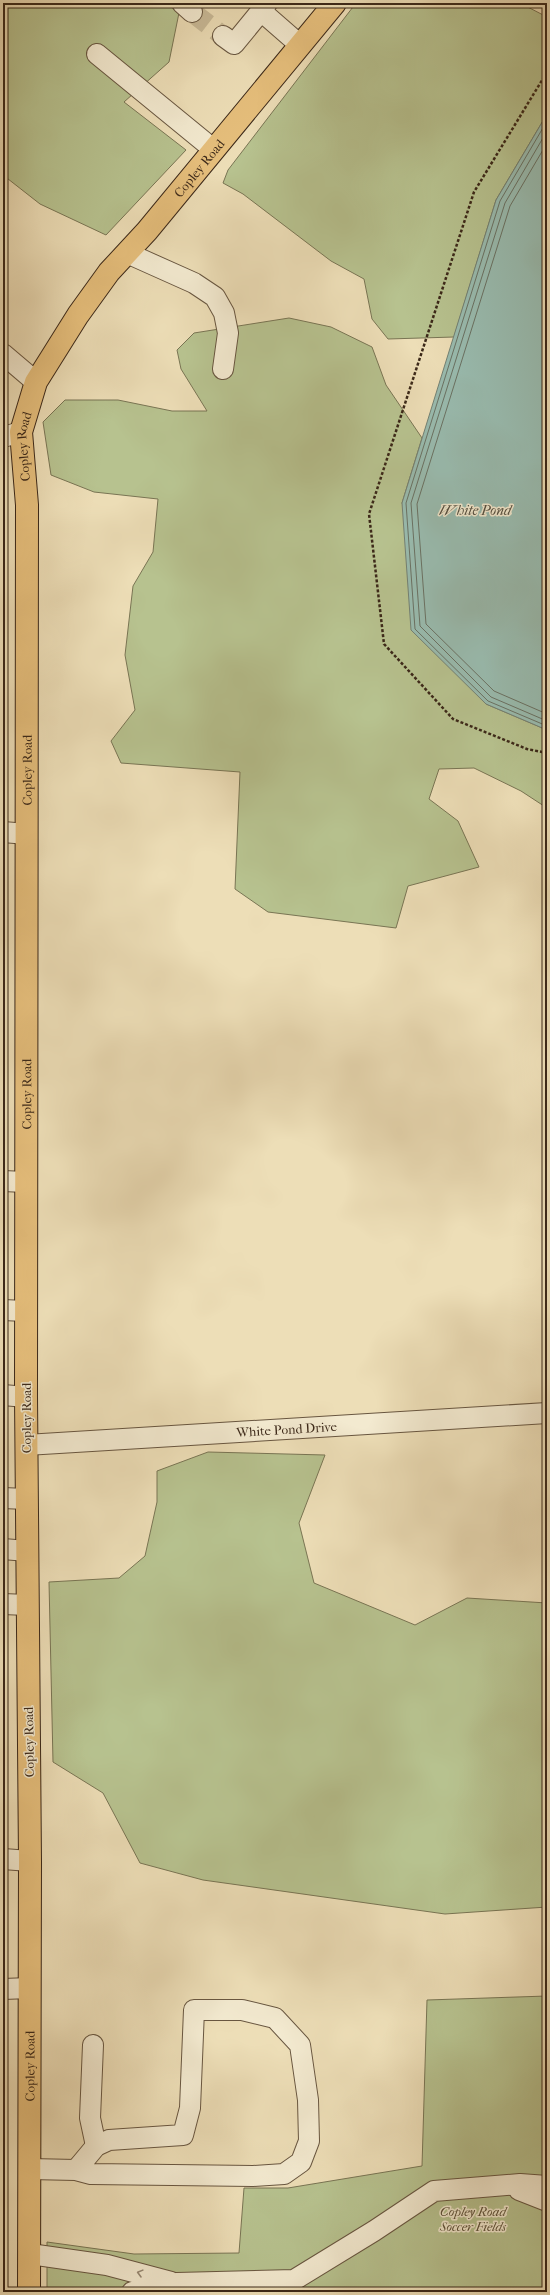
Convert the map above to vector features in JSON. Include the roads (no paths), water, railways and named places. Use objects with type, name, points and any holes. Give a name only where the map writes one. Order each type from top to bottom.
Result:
[{"type":"main road","name":"Copley Road","points":[[29,2292],[30,1862],[26,1499],[25,1182],[27,505],[12,435],[36,382],[78,315],[109,272],[127,253],[336,3]]},
{"type":"street","points":[[229,40],[264,7],[300,45]]},
{"type":"street","points":[[97,54],[214,149]]},
{"type":"street","points":[[127,253],[194,283],[215,297],[224,313],[228,334],[223,369]]},
{"type":"street","points":[[3,354],[36,382]]},
{"type":"street","points":[[3,832],[27,834]]},
{"type":"street","points":[[3,1181],[25,1182]]},
{"type":"street","points":[[3,1310],[26,1311]]},
{"type":"street","points":[[3,1395],[26,1397]]},
{"type":"street","name":"White Pond Drive","points":[[26,1445],[547,1413]]},
{"type":"street","points":[[3,1498],[26,1499]]},
{"type":"street","points":[[3,1549],[27,1551]]},
{"type":"street","points":[[3,1604],[28,1605]]},
{"type":"street","points":[[3,1859],[30,1862]]},
{"type":"street","points":[[3,1988],[30,1988]]},
{"type":"street","points":[[30,2168],[76,2170],[91,2174],[253,2176],[284,2174],[301,2162],[309,2141],[308,2100],[300,2045],[275,2018],[242,2010],[194,2010],[190,2108],[183,2135],[109,2140],[96,2146],[76,2170]]},
{"type":"street","points":[[93,2045],[90,2118],[96,2146]]},
{"type":"street","points":[[132,2292],[177,2283],[294,2280],[374,2231],[434,2191],[506,2185],[547,2186]]},
{"type":"street","points":[[506,2185],[547,2201]]},
{"type":"street","points":[[30,2254],[107,2265],[177,2283]]},
{"type":"water","name":"White Pond","points":[[547,114],[547,730],[486,704],[411,630],[402,503],[496,200]]},
{"type":"tunnel","points":[[192,12],[223,36]]},
{"type":"park label","name":"Copley Road Soccer Fields","points":[[473,2218]]}]
